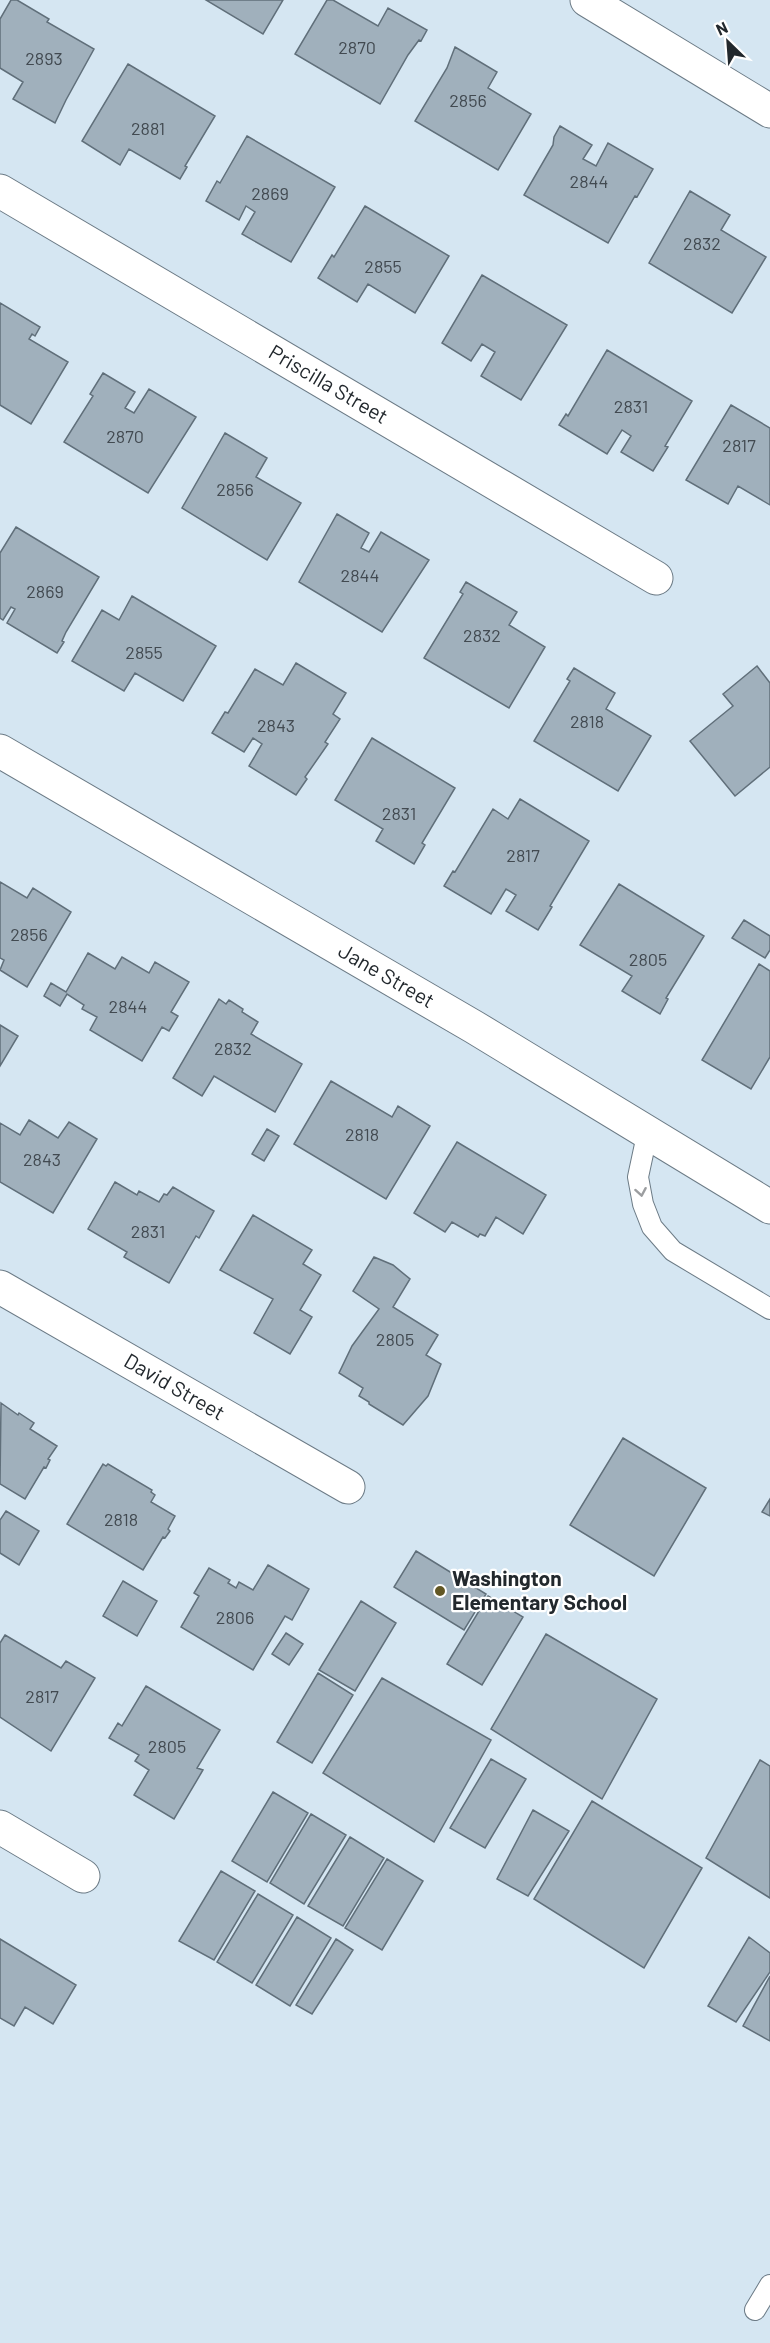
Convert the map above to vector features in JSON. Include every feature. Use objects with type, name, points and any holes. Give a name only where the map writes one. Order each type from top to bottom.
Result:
[{"type":"street","points":[[587,0],[770,111]]},
{"type":"street","name":"Priscilla Street","points":[[0,191],[656,578]]},
{"type":"street","name":"Jane Street","points":[[0,751],[474,1027],[647,1135],[770,1208]]},
{"type":"street","name":"David Street","points":[[0,1287],[348,1487]]},
{"type":"street","points":[[0,1827],[83,1876]]},
{"type":"lane","points":[[647,1135],[638,1177],[643,1204],[652,1227],[673,1251],[770,1309]]},
{"type":"lane","points":[[755,2310],[770,2285]]},
{"type":"building","points":[[11,0],[17,0],[49,19],[47,22],[94,49],[55,123],[13,99],[23,82],[0,68],[0,19]]},
{"type":"building","points":[[206,0],[283,0],[263,34]]},
{"type":"building","points":[[327,0],[333,0],[378,26],[388,8],[427,30],[421,41],[419,40],[408,55],[380,104],[295,54]]},
{"type":"building","points":[[455,47],[497,72],[488,88],[531,114],[498,170],[415,121],[447,68]]},
{"type":"building","points":[[128,64],[215,116],[185,166],[187,167],[180,179],[129,149],[120,165],[82,141]]},
{"type":"building","points":[[560,126],[592,145],[583,159],[596,166],[608,143],[653,169],[608,243],[524,195],[553,145],[554,137]]},
{"type":"building","points":[[247,136],[335,187],[291,262],[242,234],[255,212],[246,206],[239,220],[206,201],[217,181],[220,183]]},
{"type":"building","points":[[690,191],[730,215],[721,230],[766,257],[732,313],[649,263]]},
{"type":"building","points":[[365,206],[449,256],[415,313],[368,284],[357,302],[318,278],[332,255],[334,257]]},
{"type":"building","points":[[482,275],[567,325],[521,400],[481,376],[495,352],[482,344],[471,361],[442,343]]},
{"type":"building","points":[[0,303],[40,327],[35,336],[32,334],[29,339],[68,362],[31,424],[0,405]]},
{"type":"building","points":[[607,350],[692,401],[653,471],[621,452],[631,436],[622,430],[607,454],[559,425],[566,414],[568,416]]},
{"type":"building","points":[[103,373],[135,392],[125,408],[134,413],[149,389],[196,417],[148,493],[64,442],[93,396],[90,394]]},
{"type":"building","points":[[731,405],[770,428],[770,505],[738,486],[728,504],[686,480]]},
{"type":"building","points":[[225,433],[267,458],[256,477],[301,503],[267,560],[182,508]]},
{"type":"building","points":[[337,514],[369,533],[361,548],[369,552],[381,532],[429,560],[382,632],[299,582]]},
{"type":"building","points":[[16,527],[99,577],[66,632],[62,641],[64,642],[57,653],[7,623],[15,609],[11,607],[3,620],[0,618],[0,553]]},
{"type":"building","points":[[466,582],[517,612],[509,625],[545,647],[509,708],[424,658],[463,594],[460,592]]},
{"type":"building","points":[[132,596],[216,646],[183,701],[135,673],[124,691],[72,661],[102,610],[119,620]]},
{"type":"building","points":[[296,663],[346,693],[333,714],[340,719],[325,742],[328,744],[305,777],[307,779],[296,795],[249,766],[262,744],[253,738],[244,752],[212,733],[225,712],[228,713],[255,669],[283,685]]},
{"type":"building","points":[[757,666],[770,683],[770,767],[735,796],[690,741],[733,706],[723,694]]},
{"type":"building","points":[[574,668],[615,693],[606,709],[651,736],[618,791],[534,741],[570,681],[567,679]]},
{"type":"building","points":[[372,738],[455,788],[422,843],[425,845],[414,864],[376,841],[383,829],[335,800]]},
{"type":"building","points":[[520,799],[589,841],[538,930],[506,911],[516,895],[506,889],[491,914],[444,886],[493,809],[508,819]]},
{"type":"building","points":[[0,882],[27,898],[33,888],[71,912],[27,987],[0,970],[4,960],[0,958]]},
{"type":"building","points":[[619,884],[704,936],[666,998],[668,999],[660,1014],[622,991],[632,976],[580,945]]},
{"type":"building","points":[[744,920],[770,936],[770,950],[765,958],[732,938]]},
{"type":"building","points":[[88,953],[115,969],[122,957],[149,973],[155,962],[189,982],[171,1012],[178,1016],[169,1031],[162,1027],[142,1061],[90,1030],[97,1017],[82,1009],[84,1005],[67,994],[60,1006],[44,996],[51,983],[66,992]]},
{"type":"building","points":[[759,964],[770,971],[770,1057],[751,1089],[702,1060]]},
{"type":"building","points":[[219,999],[226,1004],[229,1000],[258,1022],[251,1034],[302,1064],[275,1112],[214,1076],[202,1096],[173,1078]]},
{"type":"building","points":[[0,1025],[18,1036],[0,1066]]},
{"type":"building","points":[[331,1081],[392,1117],[398,1106],[430,1126],[386,1199],[294,1144]]},
{"type":"building","points":[[29,1120],[58,1138],[69,1122],[97,1139],[53,1213],[0,1182],[0,1123],[20,1135]]},
{"type":"building","points":[[267,1129],[279,1136],[264,1161],[252,1154]]},
{"type":"building","points":[[457,1142],[546,1195],[523,1234],[496,1217],[485,1236],[480,1234],[478,1237],[452,1222],[445,1232],[414,1213]]},
{"type":"building","points":[[115,1182],[137,1195],[139,1191],[159,1202],[164,1194],[167,1195],[173,1187],[214,1211],[199,1238],[196,1236],[169,1283],[124,1257],[127,1252],[88,1229]]},
{"type":"building","points":[[253,1215],[312,1250],[303,1264],[321,1275],[300,1310],[312,1317],[290,1354],[254,1333],[273,1299],[220,1270]]},
{"type":"building","points":[[374,1257],[393,1265],[410,1279],[393,1307],[438,1335],[426,1355],[441,1364],[428,1396],[403,1425],[359,1396],[363,1388],[339,1373],[352,1346],[379,1309],[353,1291]]},
{"type":"building","points":[[1,1403],[34,1423],[30,1429],[57,1446],[48,1459],[50,1460],[46,1468],[44,1467],[25,1499],[0,1484]]},
{"type":"building","points":[[623,1438],[706,1488],[654,1576],[570,1525]]},
{"type":"building","points":[[103,1464],[106,1466],[108,1464],[152,1490],[151,1492],[155,1495],[151,1502],[175,1516],[168,1529],[170,1531],[165,1538],[163,1537],[143,1570],[67,1524]]},
{"type":"building","points":[[770,1499],[770,1516],[762,1512]]},
{"type":"building","points":[[6,1511],[39,1531],[19,1565],[0,1553],[0,1520]]},
{"type":"building","name":"Washington Elementary School","points":[[416,1551],[486,1594],[464,1630],[394,1587]]},
{"type":"building","points":[[268,1565],[309,1589],[292,1620],[285,1616],[253,1670],[181,1627],[199,1596],[194,1593],[209,1568],[230,1580],[228,1583],[236,1588],[239,1582],[253,1590]]},
{"type":"building","points":[[123,1581],[157,1601],[137,1636],[103,1616]]},
{"type":"building","name":"Washington Elementary School","points":[[488,1596],[523,1617],[482,1685],[447,1664]]},
{"type":"building","name":"Washington Elementary School","points":[[361,1601],[396,1623],[355,1691],[319,1670]]},
{"type":"building","points":[[286,1633],[303,1644],[289,1665],[272,1654]]},
{"type":"building","points":[[546,1634],[657,1699],[602,1799],[491,1729]]},
{"type":"building","points":[[5,1635],[61,1668],[66,1661],[95,1678],[51,1751],[0,1717],[0,1643]]},
{"type":"building","points":[[318,1673],[353,1695],[312,1763],[277,1742]]},
{"type":"building","points":[[382,1678],[491,1740],[434,1842],[323,1773]]},
{"type":"building","points":[[146,1686],[220,1730],[197,1768],[203,1770],[174,1819],[134,1795],[149,1770],[135,1761],[139,1755],[109,1738],[118,1723],[122,1726]]},
{"type":"building","points":[[491,1759],[526,1779],[485,1848],[450,1828]]},
{"type":"building","points":[[760,1760],[770,1766],[770,1898],[706,1858]]},
{"type":"building","points":[[273,1792],[308,1813],[267,1882],[232,1861]]},
{"type":"building","points":[[592,1801],[702,1868],[644,1968],[534,1899]]},
{"type":"building","points":[[533,1810],[569,1831],[528,1896],[497,1879]]},
{"type":"building","points":[[311,1814],[346,1835],[304,1904],[270,1883]]},
{"type":"building","points":[[350,1837],[384,1858],[343,1926],[308,1906]]},
{"type":"building","points":[[387,1859],[423,1881],[382,1950],[345,1928]]},
{"type":"building","points":[[221,1871],[255,1891],[214,1960],[179,1941]]},
{"type":"building","points":[[258,1894],[293,1915],[252,1983],[217,1962]]},
{"type":"building","points":[[297,1917],[331,1938],[290,2006],[256,1985]]},
{"type":"building","points":[[749,1937],[770,1953],[770,1972],[736,2022],[708,2006]]},
{"type":"building","points":[[0,1939],[76,1985],[53,2024],[25,2007],[14,2026],[0,2018]]},
{"type":"building","points":[[336,1939],[353,1950],[312,2014],[296,2005]]},
{"type":"building","points":[[770,1976],[770,2041],[743,2026]]},
{"type":"place","name":"Washington Elementary School","points":[[440,1591]]}]
